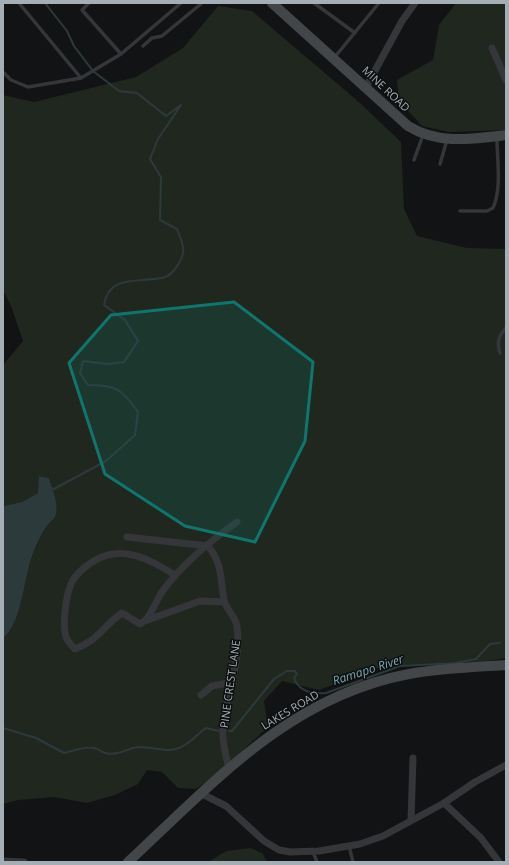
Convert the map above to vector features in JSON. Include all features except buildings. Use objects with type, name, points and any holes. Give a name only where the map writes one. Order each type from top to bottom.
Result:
[{"type":"main road","name":"MINE ROAD","points":[[273,3],[408,126],[423,134],[447,140],[464,140],[501,136]]},
{"type":"main road","name":"LAKES ROAD","points":[[128,862],[229,769],[269,736],[300,716],[340,695],[410,674],[506,665]]},
{"type":"street","points":[[366,87],[402,21],[415,3]]},
{"type":"street","points":[[492,48],[506,80]]},
{"type":"street","points":[[145,621],[158,597],[175,575],[237,522]]},
{"type":"street","points":[[128,537],[208,546],[218,561],[224,602],[200,601],[140,624],[122,613],[114,619],[94,640],[75,649],[66,637],[64,625],[66,609],[72,582],[80,572],[93,562],[112,554],[137,556],[154,563],[175,575]]},
{"type":"street","name":"PINE CREST LANE","points":[[224,602],[231,612],[237,626],[233,682],[223,728],[224,745],[229,769]]},
{"type":"street","points":[[201,695],[212,686],[233,682]]},
{"type":"street","points":[[411,820],[413,758]]},
{"type":"street","points":[[202,794],[226,806],[264,841],[279,850],[290,852],[312,851],[360,844],[383,836],[444,803],[475,782],[506,765]]},
{"type":"street","points":[[444,803],[481,838],[499,862]]},
{"type":"street","points":[[3,861],[24,862]]},
{"type":"lane","points":[[19,3],[81,78]]},
{"type":"lane","points":[[89,3],[82,10],[121,54]]},
{"type":"lane","points":[[3,72],[11,80],[28,87],[81,78],[121,54],[181,3]]},
{"type":"lane","points":[[143,46],[152,38],[162,36],[202,3]]},
{"type":"lane","points":[[314,3],[355,33]]},
{"type":"lane","points":[[320,8],[324,3]]},
{"type":"lane","points":[[334,58],[379,3]]},
{"type":"lane","points":[[414,160],[423,134]]},
{"type":"lane","points":[[460,211],[487,211],[493,208],[496,202],[501,136]]},
{"type":"lane","points":[[440,164],[447,140]]},
{"type":"lane","points":[[500,353],[497,344],[501,333],[506,328]]},
{"type":"lane","points":[[349,846],[353,862]]},
{"type":"lane","points":[[312,851],[317,862]]},
{"type":"highlighted area","points":[[234,302],[313,362],[305,441],[255,542],[185,526],[105,474],[69,363],[111,315]]},
{"type":"shaded area","points":[[456,3],[506,3],[506,130],[449,132],[422,126],[399,101],[397,80],[433,60],[439,25]]},
{"type":"shaded area","points":[[218,6],[252,11],[359,102],[401,142],[404,209],[417,236],[467,248],[506,249],[506,658],[486,661],[383,666],[319,690],[282,681],[264,701],[268,727],[215,776],[196,789],[178,788],[162,772],[147,770],[138,784],[115,795],[87,803],[54,797],[18,800],[3,804],[3,639],[10,631],[19,609],[30,561],[35,548],[47,526],[55,517],[57,507],[49,478],[40,476],[38,493],[22,502],[3,506],[3,365],[23,341],[11,306],[3,290],[3,95],[34,102],[136,77],[183,48]]},
{"type":"shaded area","points":[[39,476],[49,478],[57,507],[55,517],[43,532],[35,548],[30,561],[19,609],[10,631],[3,639],[3,506],[22,502],[38,493]]},
{"type":"shaded area","points":[[251,848],[263,854],[267,862],[208,862],[226,851]]},
{"type":"waterway","points":[[45,3],[67,31],[74,46],[93,71],[119,91],[137,93],[166,116],[181,105],[158,139],[150,159],[161,177],[160,220],[177,229],[183,247],[181,260],[175,269],[165,277],[128,281],[120,283],[113,288],[107,295],[104,305],[125,320],[138,341],[124,362],[107,364],[83,361],[80,373],[88,385],[112,387],[123,393],[138,412],[135,435],[106,461],[52,490]]},
{"type":"waterway","name":"Ramapo River","points":[[229,731],[232,731],[274,679],[287,671],[295,671],[297,674],[294,678],[296,683],[303,689],[317,693],[326,693],[400,666],[456,663],[476,659],[490,644],[500,643]]},
{"type":"waterway","name":"Ramapo River","points":[[3,728],[36,738],[64,753],[90,748],[109,754],[137,747],[165,750],[179,748],[187,744],[206,728],[219,731]]}]
